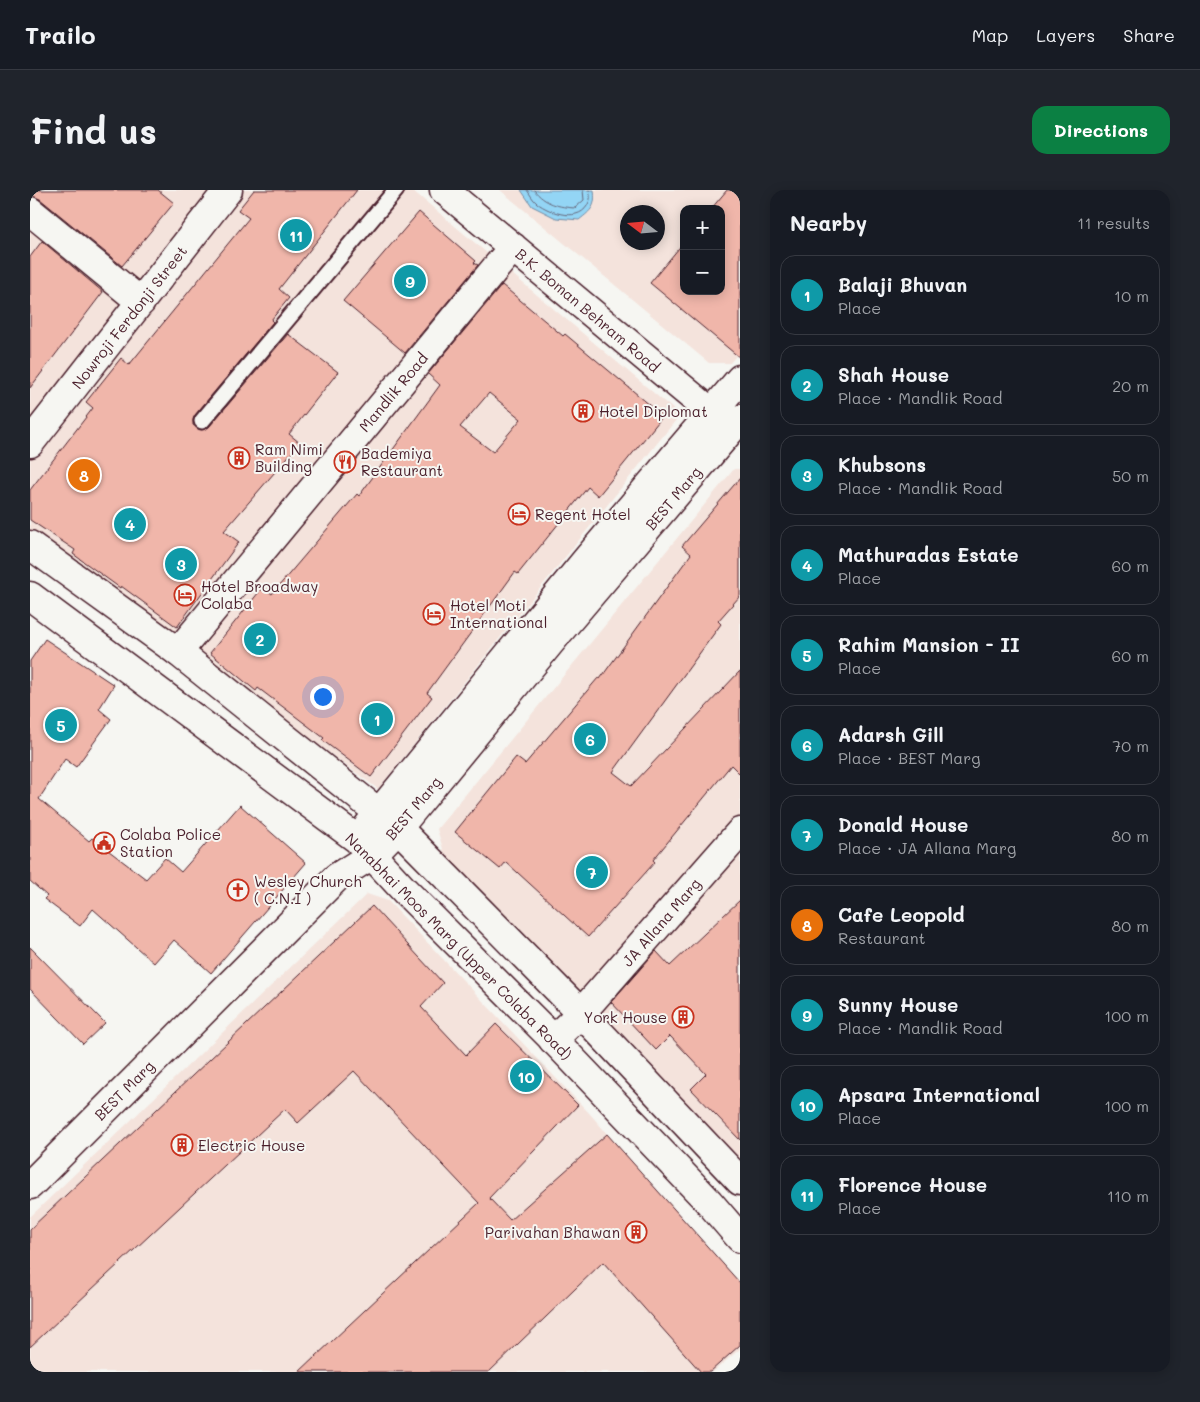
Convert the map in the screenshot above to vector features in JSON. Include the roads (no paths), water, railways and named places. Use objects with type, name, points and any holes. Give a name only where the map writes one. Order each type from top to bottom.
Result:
[{"type":"street","name":"Nowroji Ferdonji Street","points":[[30,444],[228,190]]},
{"type":"street","name":"B.K. Boman Behram Road","points":[[444,190],[731,424]]},
{"type":"street","points":[[30,211],[141,302]]},
{"type":"street","name":"Mandlik Road","points":[[178,652],[513,247]]},
{"type":"street","name":"BEST Marg","points":[[30,1184],[337,877],[559,632],[731,424],[740,379]]},
{"type":"street","points":[[30,545],[178,652],[389,820],[581,1013],[740,1181]]},
{"type":"street","name":"Nanabhai Moos Marg (Upper Colaba Road)","points":[[30,596],[364,847],[709,1202],[740,1238]]},
{"type":"street","name":"JA Allana Marg","points":[[553,1040],[581,1013],[740,832]]},
{"type":"lane","points":[[202,421],[396,190]]},
{"type":"water","points":[[521,190],[594,190],[594,204],[579,220],[556,218],[532,206]]},
{"type":"place","name":"Florence House","points":[[296,235]]},
{"type":"place","name":"Sunny House","points":[[410,281]]},
{"type":"place","name":"Hotel Diplomat","points":[[583,411]]},
{"type":"place","name":"Ram Nimi Building","points":[[239,458]]},
{"type":"place","name":"Bademiya Restaurant","points":[[345,462]]},
{"type":"place","name":"Cafe Leopold","points":[[84,475]]},
{"type":"place","name":"Regent Hotel","points":[[519,514]]},
{"type":"place","name":"Mathuradas Estate","points":[[130,524]]},
{"type":"place","name":"Khubsons","points":[[181,564]]},
{"type":"place","name":"Hotel Broadway Colaba","points":[[185,595]]},
{"type":"place","name":"Hotel Moti International","points":[[434,614]]},
{"type":"place","name":"Shah House","points":[[260,639]]},
{"type":"place","name":"Balaji Bhuvan","points":[[377,719]]},
{"type":"place","name":"Rahim Mansion - II","points":[[61,725]]},
{"type":"place","name":"Adarsh Gill","points":[[590,739]]},
{"type":"place","name":"Colaba Police Station","points":[[104,843]]},
{"type":"place","name":"Donald House","points":[[592,872]]},
{"type":"place","name":"Wesley Church ( C.N.I )","points":[[238,890]]},
{"type":"place","name":"York House","points":[[683,1017]]},
{"type":"place","name":"Apsara International","points":[[526,1076]]},
{"type":"place","name":"Electric House","points":[[182,1145]]},
{"type":"place","name":"Parivahan Bhawan","points":[[636,1232]]}]
